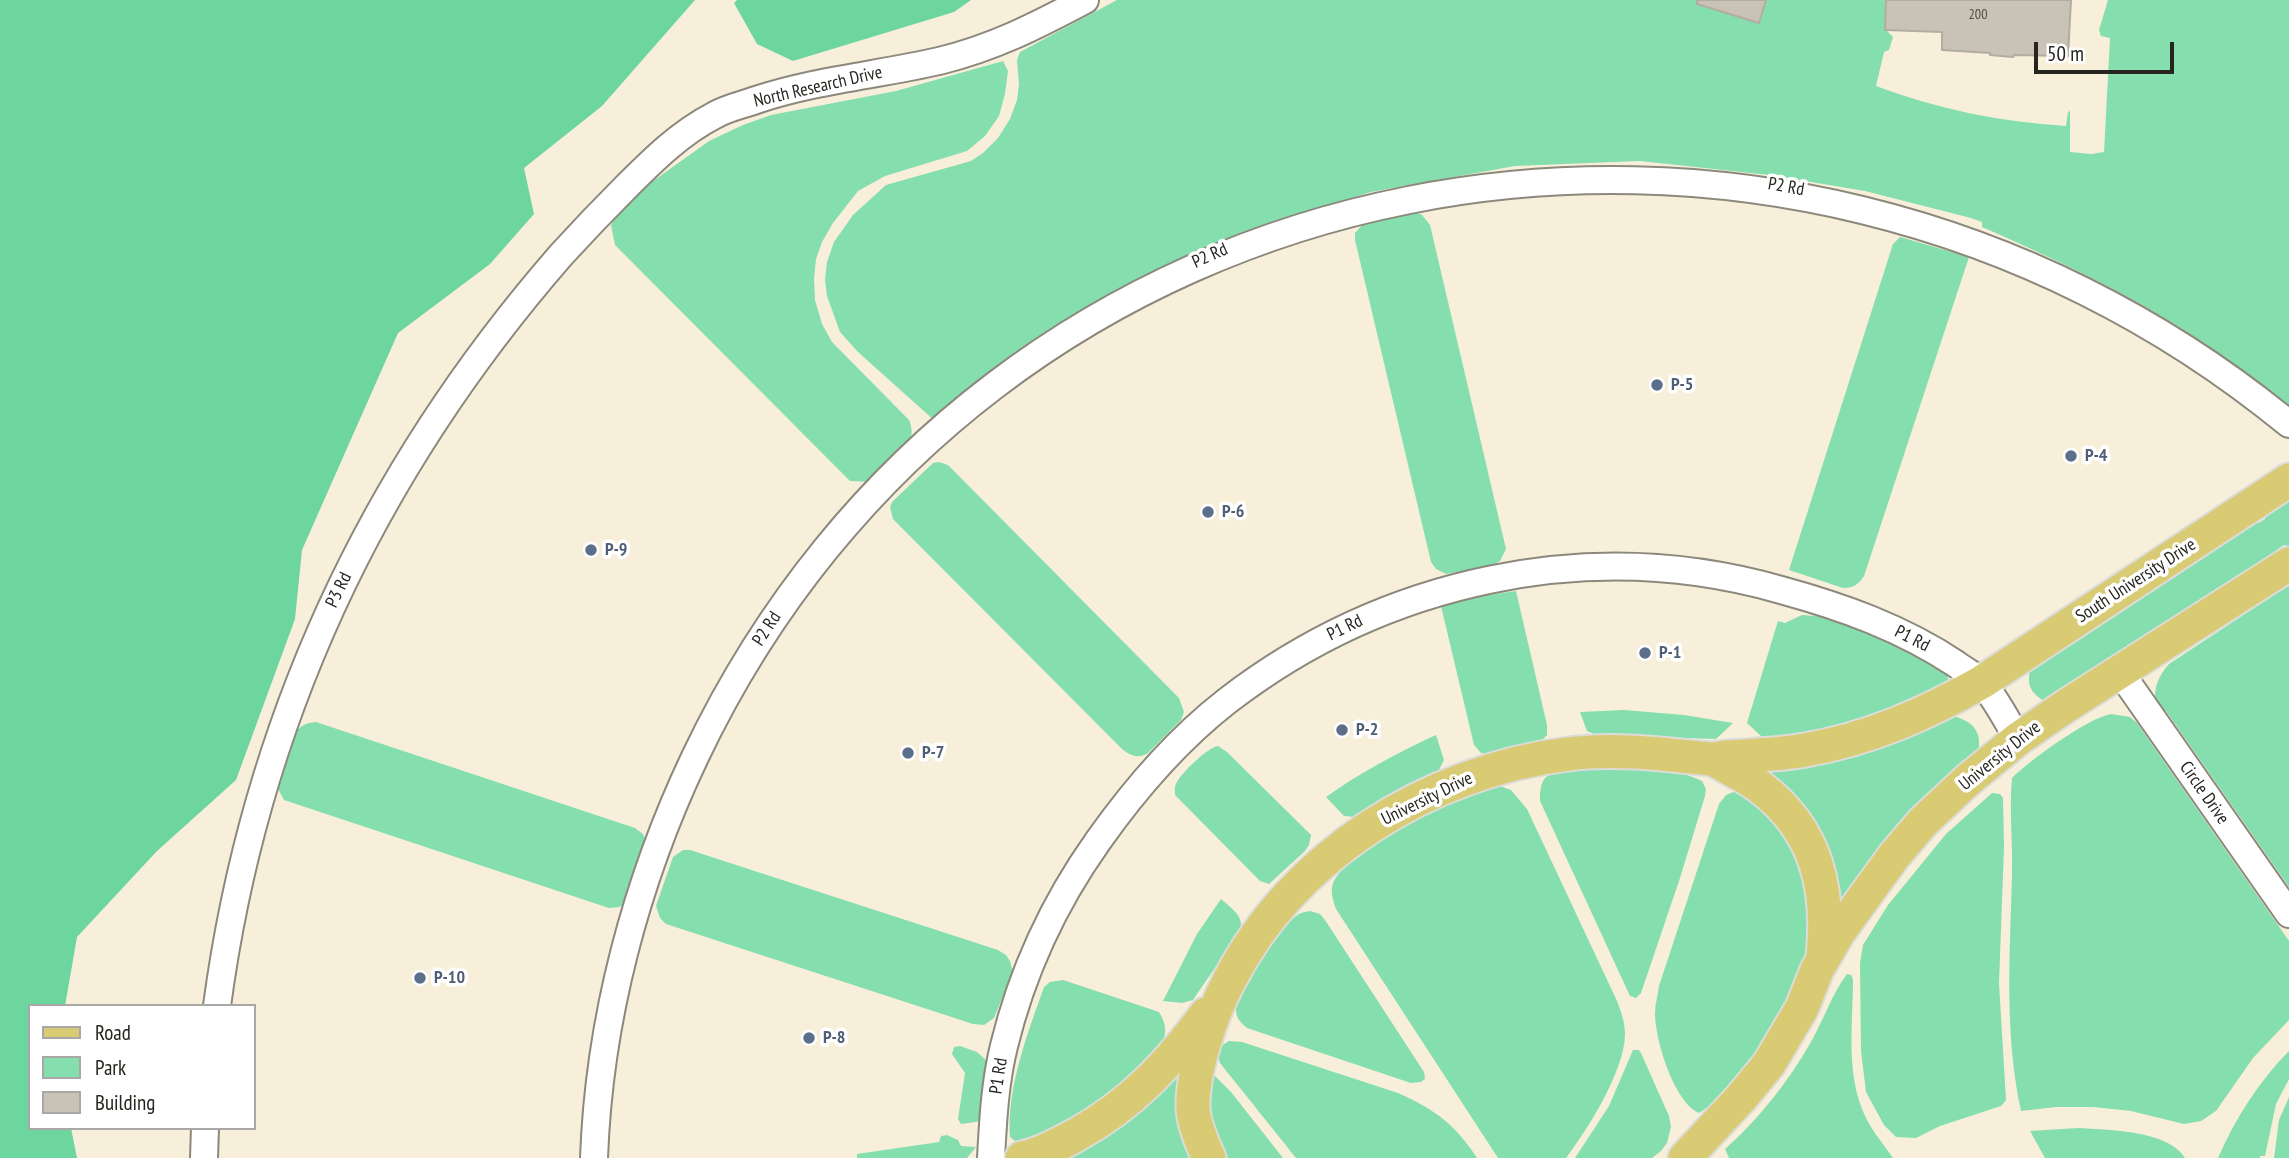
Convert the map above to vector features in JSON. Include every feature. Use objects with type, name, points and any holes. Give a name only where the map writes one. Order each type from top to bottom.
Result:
[{"type":"main road","name":"South University Drive","points":[[1982,682],[2289,480]]},
{"type":"main road","points":[[2119,671],[2289,564]]},
{"type":"main road","name":"University Drive","points":[[1685,1158],[1769,1064],[1802,1008],[1823,959],[1859,902],[1923,822],[2018,739],[2119,671]]},
{"type":"main road","name":"University Drive","points":[[1209,1158],[1200,1138],[1193,1108],[1203,1051],[1219,1000],[1237,965],[1257,934],[1293,892],[1358,835],[1400,809],[1433,792],[1479,774],[1568,754],[1639,752],[1713,759],[1805,750],[1854,739],[1902,723],[1982,682]]},
{"type":"main road","name":"University Drive","points":[[1713,759],[1748,778],[1771,796],[1791,816],[1807,840],[1818,868],[1824,898],[1823,959]]},
{"type":"main road","name":"University Drive","points":[[1021,1158],[1065,1141],[1106,1118],[1134,1096],[1159,1073],[1219,1000]]},
{"type":"street","name":"North Research Drive","points":[[583,230],[670,143],[717,113],[787,91],[939,61],[1003,42],[1085,0]]},
{"type":"street","name":"P2 Rd","points":[[594,1158],[599,1093],[610,1021],[630,928],[658,842],[707,730],[775,614],[815,560],[867,499],[916,449],[970,403],[1026,360],[1114,304],[1241,242],[1321,215],[1385,199],[1518,177],[1651,173],[1735,179],[1784,186],[1844,197],[1916,216],[2031,260],[2157,327],[2209,361],[2289,424]]},
{"type":"street","name":"P3 Rd","points":[[217,1004],[223,958],[239,878],[277,740],[331,607],[373,523],[431,426],[490,344],[583,230]]},
{"type":"street","name":"P1 Rd","points":[[991,1158],[998,1085],[1008,1030],[1026,974],[1050,919],[1080,867],[1140,786],[1212,713],[1273,668],[1311,645],[1364,619],[1424,596],[1511,574],[1616,567],[1671,569],[1726,576],[1832,604],[1894,629],[1938,652],[1982,682]]},
{"type":"street","name":"Circle Drive","points":[[2119,671],[2289,914]]},
{"type":"street","points":[[1982,682],[2018,739]]},
{"type":"street","points":[[204,1158],[205,1130]]},
{"type":"shaded area","points":[[0,0],[2289,0],[2289,1158],[0,1158]]},
{"type":"green space","points":[[0,0],[695,0],[602,106],[524,168],[534,214],[490,264],[398,333],[302,550],[295,619],[236,780],[157,851],[77,937],[65,1004],[28,1004],[28,1130],[71,1130],[77,1158],[0,1158]]},
{"type":"green space","points":[[737,0],[971,0],[954,12],[793,61],[757,44],[734,3]]},
{"type":"green space","points":[[1117,0],[1697,0],[1696,4],[1759,23],[1766,0],[1886,0],[1885,29],[1893,37],[1889,50],[1884,52],[1876,86],[1946,108],[2017,121],[2066,126],[2070,111],[2070,152],[2091,154],[2104,152],[2110,38],[2101,36],[2099,30],[2108,0],[2289,0],[2289,409],[2219,354],[2170,321],[2091,278],[1982,227],[1982,222],[1865,191],[1769,175],[1640,161],[1515,166],[1371,192],[1245,232],[1175,262],[1124,288],[1006,363],[935,421],[858,352],[840,332],[827,296],[825,280],[827,262],[834,242],[853,215],[886,185],[971,161],[983,153],[998,138],[1010,119],[1017,100],[1017,60],[1020,52]]},
{"type":"green space","points":[[1003,61],[1008,71],[1005,94],[999,116],[985,136],[967,151],[885,176],[858,191],[822,242],[816,259],[814,279],[815,300],[822,324],[832,342],[909,420],[912,429],[911,438],[902,454],[873,482],[850,481],[615,245],[611,225],[620,209],[649,184],[709,141],[743,125],[771,115],[896,91]]},
{"type":"green space","points":[[1416,212],[1430,225],[1506,549],[1500,561],[1493,565],[1446,574],[1436,569],[1431,562],[1355,240],[1355,233],[1363,224]]},
{"type":"green space","points":[[1900,237],[1969,257],[1864,576],[1855,585],[1843,588],[1789,570],[1893,244]]},
{"type":"green space","points":[[933,463],[948,465],[1179,698],[1184,712],[1181,720],[1148,753],[1135,756],[1122,749],[893,519],[890,507],[892,502]]},
{"type":"green space","points":[[2289,496],[2289,547],[2284,545],[2278,549],[2278,556],[2044,701],[2032,691],[2029,683],[2031,667],[2251,521],[2259,523],[2265,519],[2266,511]]},
{"type":"green space","points":[[2289,585],[2289,887],[2166,711],[2163,712],[2158,707],[2155,695],[2158,681],[2169,664]]},
{"type":"green space","points":[[1516,591],[1547,725],[1547,735],[1540,742],[1488,754],[1481,753],[1474,745],[1441,606]]},
{"type":"green space","points":[[1802,615],[1829,617],[1890,642],[1939,669],[1948,677],[1948,684],[1885,717],[1780,741],[1762,737],[1747,723],[1778,621],[1785,623]]},
{"type":"green space","points":[[1624,710],[1684,715],[1733,723],[1716,739],[1597,735],[1587,731],[1580,712]]},
{"type":"green space","points":[[2111,714],[2130,717],[2137,723],[2289,941],[2289,1020],[2253,1058],[2216,1111],[2201,1121],[2184,1124],[2131,1111],[2093,1107],[2021,1111],[2010,1022],[2012,778],[2060,741],[2088,723]]},
{"type":"green space","points":[[1950,715],[1966,721],[1976,730],[1979,742],[1976,759],[1843,909],[1757,769]]},
{"type":"green space","points":[[316,722],[635,828],[643,834],[646,842],[625,904],[609,908],[284,800],[276,785],[293,736],[303,726]]},
{"type":"green space","points":[[1436,735],[1444,760],[1439,770],[1403,787],[1355,817],[1344,816],[1326,797],[1380,763]]},
{"type":"green space","points":[[1218,746],[1311,835],[1305,851],[1269,884],[1260,881],[1175,795],[1175,785],[1183,774],[1201,756]]},
{"type":"green space","points":[[1654,769],[1679,773],[1702,781],[1706,789],[1680,878],[1641,993],[1636,998],[1630,996],[1540,801],[1542,783],[1550,775],[1564,771]]},
{"type":"green space","points":[[1500,786],[1511,790],[1527,809],[1623,1017],[1625,1034],[1619,1064],[1604,1099],[1566,1158],[1498,1158],[1336,909],[1332,896],[1333,883],[1341,871],[1392,833],[1444,806]]},
{"type":"green space","points":[[1736,791],[1757,797],[1808,861],[1811,945],[1801,975],[1762,1045],[1721,1098],[1699,1113],[1690,1107],[1674,1084],[1658,1038],[1655,1006],[1659,986],[1719,804],[1726,795]]},
{"type":"green space","points":[[1992,793],[2000,794],[2003,798],[1999,983],[2006,1100],[2001,1106],[1940,1126],[1916,1138],[1896,1137],[1884,1125],[1866,1092],[1861,1051],[1860,963],[1863,945],[1888,905],[1946,834]]},
{"type":"green space","points":[[683,850],[690,850],[998,950],[1006,955],[1013,972],[994,1018],[984,1025],[973,1024],[666,924],[660,918],[656,906],[673,857]]},
{"type":"green space","points":[[1221,899],[1239,917],[1240,931],[1193,1000],[1182,1003],[1163,1001],[1197,934]]},
{"type":"green space","points":[[1310,911],[1320,914],[1325,920],[1424,1072],[1425,1079],[1421,1082],[1411,1083],[1247,1028],[1239,1020],[1236,1010],[1238,1001],[1260,961],[1288,924],[1298,915]]},
{"type":"green space","points":[[1847,974],[1853,979],[1852,1050],[1859,1102],[1875,1133],[1893,1158],[1729,1158],[1725,1149],[1761,1113],[1793,1071]]},
{"type":"green space","points":[[1063,980],[1159,1012],[1164,1025],[1164,1038],[1156,1052],[1141,1068],[1098,1101],[1052,1128],[1015,1141],[1010,1137],[1011,1100],[1025,1042],[1044,987],[1050,982]]},
{"type":"green space","points":[[1229,1041],[1242,1042],[1411,1099],[1452,1127],[1477,1158],[1296,1158],[1220,1063],[1217,1053],[1221,1046]]},
{"type":"green space","points":[[960,1046],[977,1052],[988,1062],[982,1121],[961,1124],[958,1119],[965,1073],[952,1054],[954,1047]]},
{"type":"green space","points":[[1633,1050],[1639,1050],[1641,1053],[1669,1116],[1671,1127],[1667,1143],[1652,1158],[1575,1158],[1609,1106]]},
{"type":"green space","points":[[2289,1051],[2289,1079],[2276,1104],[2265,1156],[2218,1158],[2249,1101]]},
{"type":"green space","points":[[1183,1063],[1198,1158],[1058,1158]]},
{"type":"green space","points":[[1212,1073],[1231,1092],[1283,1158],[1221,1158],[1207,1109]]},
{"type":"green space","points":[[2289,1097],[2289,1158],[2274,1158],[2279,1120]]},
{"type":"green space","points":[[2078,1128],[2121,1131],[2152,1137],[2177,1149],[2185,1158],[2045,1158],[2030,1131]]},
{"type":"green space","points":[[947,1135],[958,1140],[961,1146],[976,1147],[967,1158],[857,1158],[857,1154],[939,1142],[941,1136]]},
{"type":"building","points":[[1697,0],[1766,0],[1759,23],[1697,4]]},
{"type":"building","points":[[1886,0],[2071,0],[2068,56],[2013,57],[1942,50],[1942,32],[1885,30]]},
{"type":"place","name":"P-5","points":[[1657,385]]},
{"type":"place","name":"P-4","points":[[2071,456]]},
{"type":"place","name":"P-6","points":[[1208,512]]},
{"type":"place","name":"P-9","points":[[591,550]]},
{"type":"place","name":"P-1","points":[[1645,653]]},
{"type":"place","name":"P-2","points":[[1342,730]]},
{"type":"place","name":"P-7","points":[[908,753]]},
{"type":"place","name":"P-10","points":[[420,978]]},
{"type":"place","name":"P-8","points":[[809,1038]]}]
